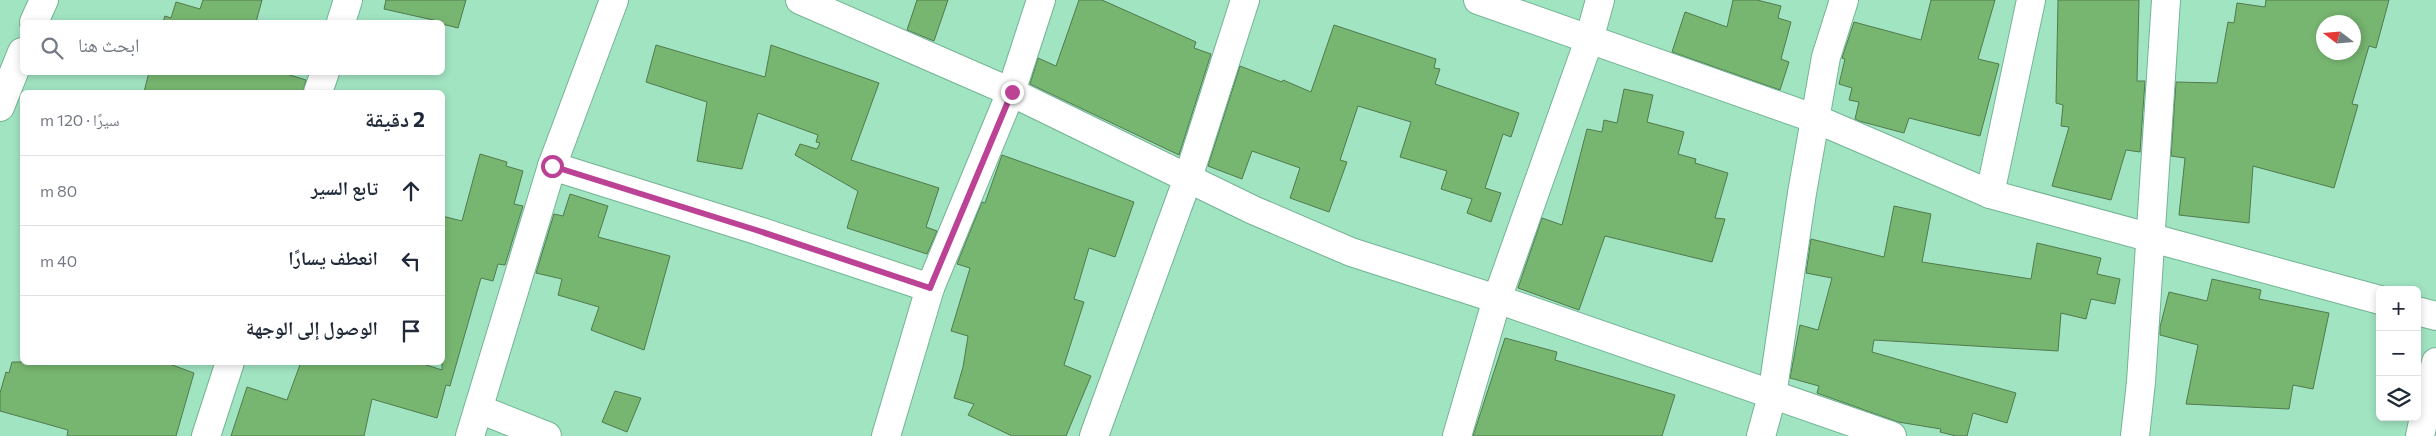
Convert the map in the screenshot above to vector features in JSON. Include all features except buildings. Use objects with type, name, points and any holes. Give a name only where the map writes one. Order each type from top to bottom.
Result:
[{"type":"street","points":[[35,20],[44,0]]},
{"type":"street","points":[[342,20],[348,0]]},
{"type":"street","points":[[470,436],[552,166],[614,0]]},
{"type":"street","points":[[800,0],[1012,92],[1253,210],[1351,252],[1497,299],[1772,396],[1892,436]]},
{"type":"street","points":[[886,436],[930,288],[1012,92],[1041,0]]},
{"type":"street","points":[[1094,436],[1188,178],[1245,0]]},
{"type":"street","points":[[1478,0],[1816,119],[1990,194],[2376,299]]},
{"type":"street","points":[[1457,436],[1497,299],[1589,40],[1600,0]]},
{"type":"street","points":[[1761,436],[1772,396],[1802,193],[1826,57],[1844,0]]},
{"type":"street","points":[[1990,194],[2031,0]]},
{"type":"street","points":[[2135,436],[2141,382],[2149,236],[2166,0]]},
{"type":"street","points":[[0,107],[20,57]]},
{"type":"street","points":[[319,90],[324,75]]},
{"type":"street","points":[[552,166],[756,230],[930,288]]},
{"type":"street","points":[[2421,312],[2436,316]]},
{"type":"street","points":[[2420,436],[2436,362]]},
{"type":"street","points":[[206,436],[229,365]]},
{"type":"street","points":[[478,409],[547,436]]},
{"type":"route","points":[[552,166],[756,230],[930,288],[1012,92]]}]
